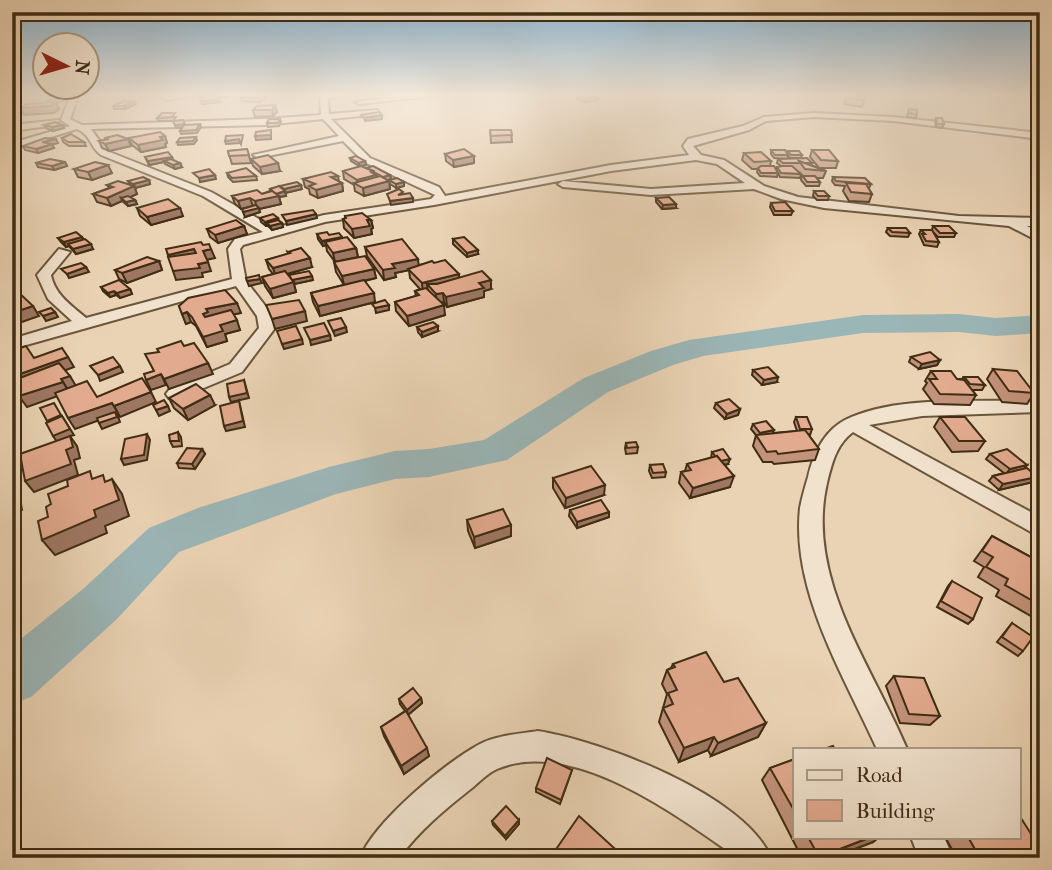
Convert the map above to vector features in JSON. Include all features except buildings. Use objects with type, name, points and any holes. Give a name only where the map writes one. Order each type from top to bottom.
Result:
[{"type":"street","points":[[12,146],[51,135]]},
{"type":"street","points":[[93,135],[96,137],[142,137]]},
{"type":"street","points":[[342,135],[367,160],[435,189],[441,195],[434,202]]},
{"type":"street","points":[[696,157],[688,146],[691,141],[718,135]]},
{"type":"street","points":[[96,137],[97,148],[104,153],[207,194],[271,231]]},
{"type":"street","points":[[258,155],[344,138]]},
{"type":"street","points":[[175,394],[236,368],[267,328],[265,316],[239,281],[236,245],[271,231],[536,181],[696,157],[725,162],[754,186]]},
{"type":"street","points":[[536,181],[652,192],[754,186],[804,201],[913,215],[1012,223],[1040,222]]},
{"type":"street","points":[[435,189],[498,190]]},
{"type":"street","points":[[1012,223],[1040,238]]},
{"type":"street","points":[[64,252],[44,275],[45,282],[56,298],[84,324]]},
{"type":"street","points":[[12,344],[172,297],[239,281]]},
{"type":"street","points":[[892,748],[831,614],[814,555],[811,508],[821,465],[832,440],[853,424],[893,414],[1040,406]]},
{"type":"street","points":[[853,424],[1040,528]]},
{"type":"street","points":[[377,858],[411,816],[490,755],[538,746],[570,751],[671,792],[737,837],[754,858]]},
{"type":"street","points":[[928,838],[936,858]]},
{"type":"waterway","points":[[12,679],[100,604],[164,540],[213,520],[329,481],[395,465],[429,463],[494,451],[596,385],[662,358],[700,347],[863,324],[959,323],[996,327],[1040,324]]}]
